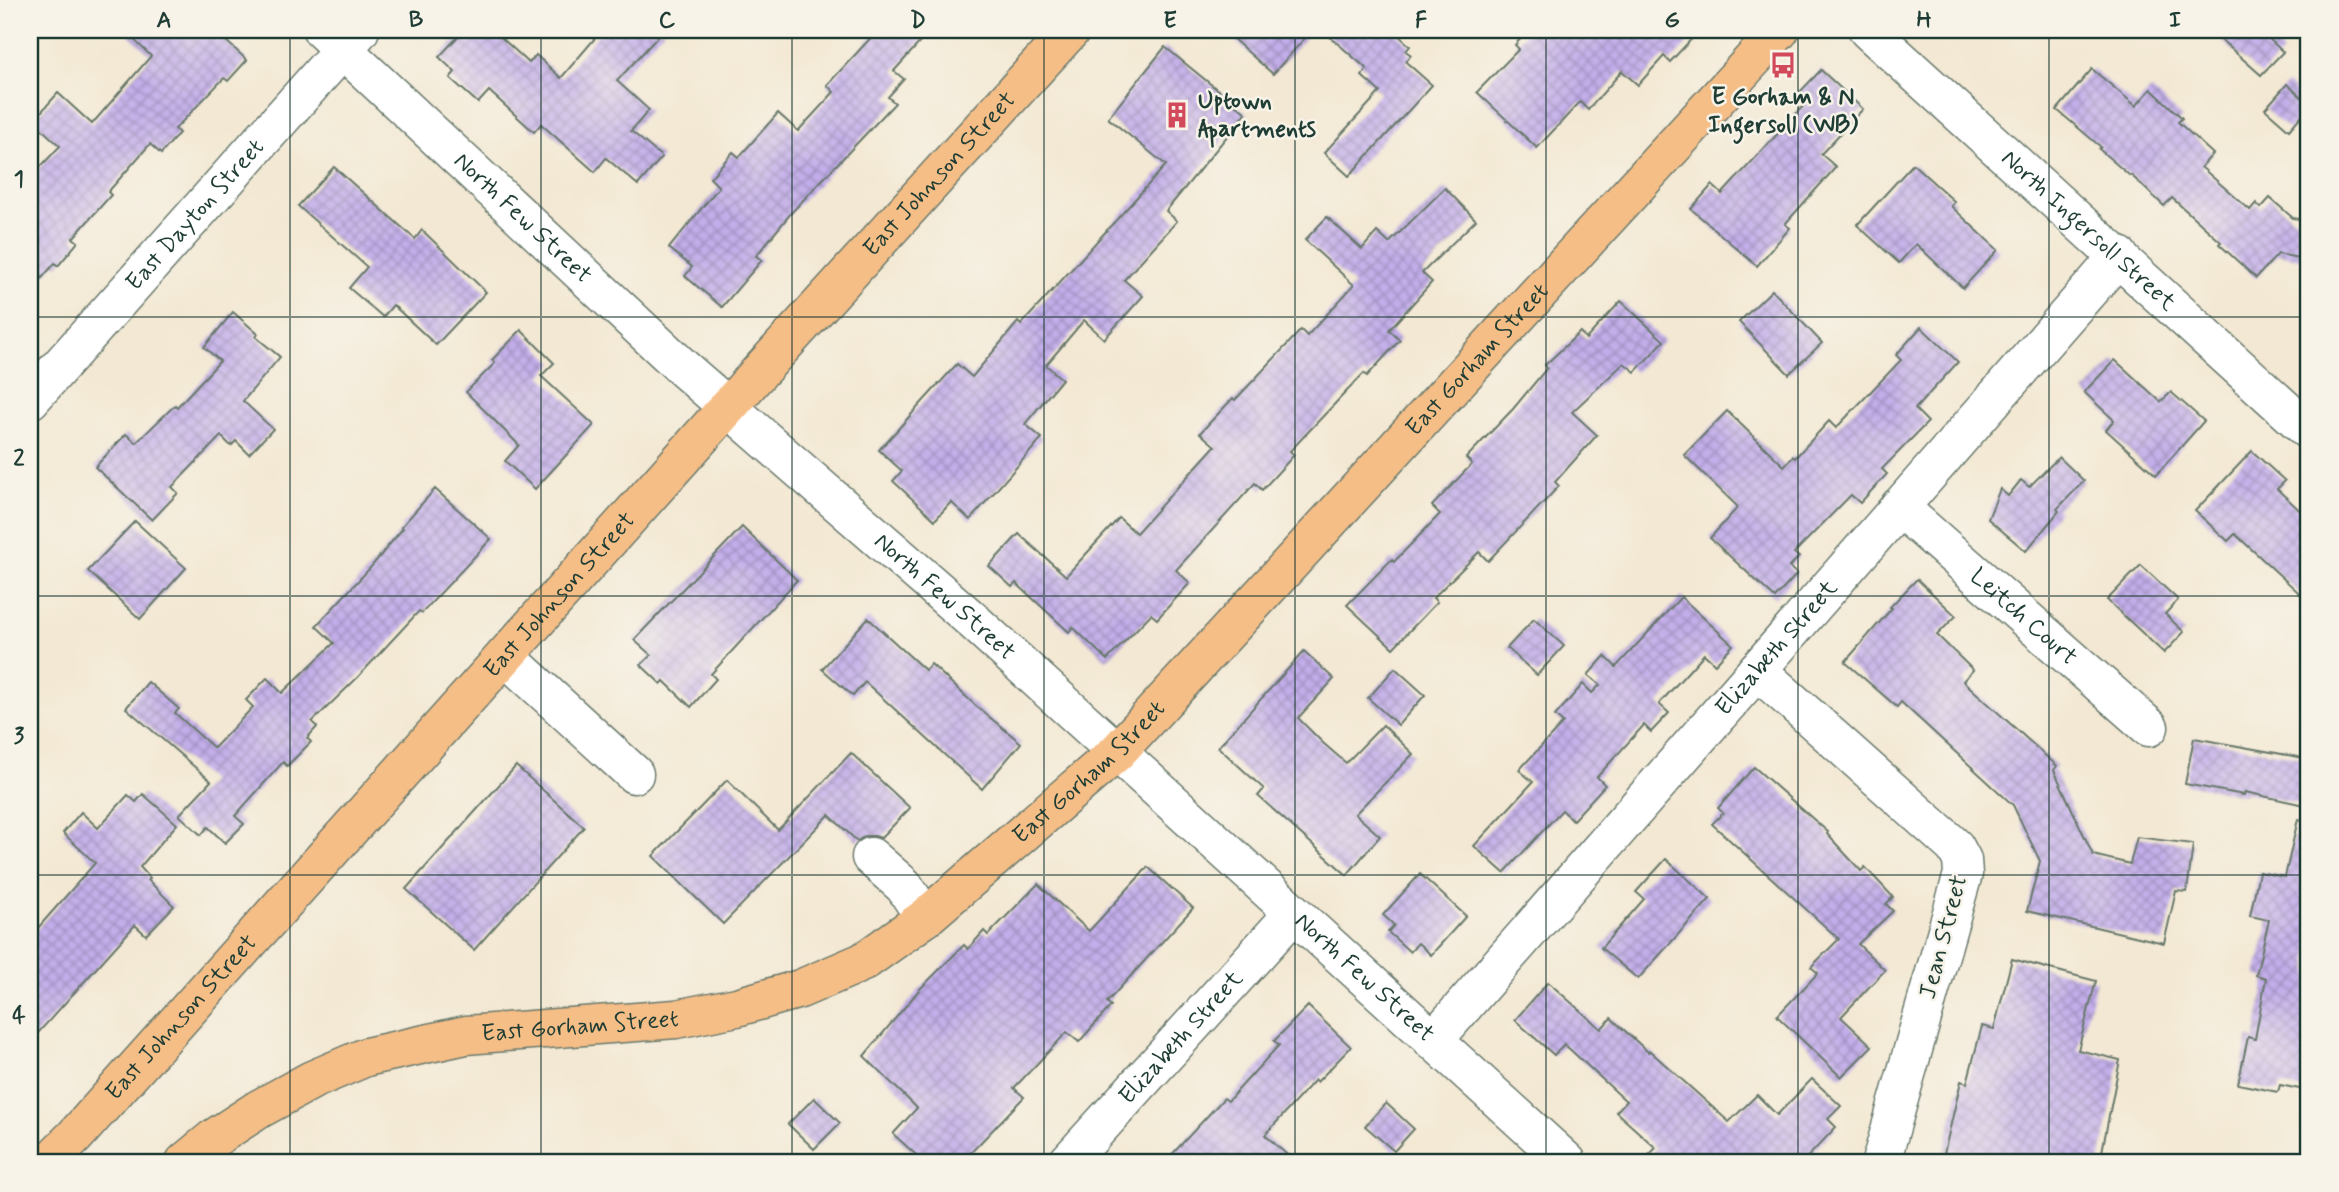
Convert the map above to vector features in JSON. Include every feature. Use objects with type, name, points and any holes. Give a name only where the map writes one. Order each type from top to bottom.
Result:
[{"type":"main road","name":"East Johnson Street","points":[[49,1162],[727,407],[1071,30]]},
{"type":"main road","name":"East Gorham Street","points":[[185,1162],[213,1139],[259,1109],[312,1080],[366,1057],[466,1035],[676,1019],[737,1007],[800,989],[863,962],[925,918],[1117,752],[1780,30]]},
{"type":"street","name":"North Ingersoll Street","points":[[1868,30],[2309,431]]},
{"type":"street","name":"North Few Street","points":[[342,36],[727,407],[971,620],[1567,1162]]},
{"type":"street","name":"East Dayton Street","points":[[30,400],[342,36]]},
{"type":"street","name":"Elizabeth Street","points":[[1433,1041],[2119,256]]},
{"type":"street","name":"Leitch Court","points":[[1899,507],[2149,727]]},
{"type":"street","points":[[505,656],[634,774]]},
{"type":"street","name":"Jean Street","points":[[1757,670],[1955,847],[1962,860],[1962,874],[1881,1162]]},
{"type":"street","points":[[871,857],[904,886],[925,918]]},
{"type":"street","name":"Elizabeth Street","points":[[1068,1162],[1293,914]]},
{"type":"building","points":[[124,30],[214,30],[247,60],[228,81],[224,78],[175,129],[179,133],[161,154],[150,144],[108,192],[111,195],[73,238],[78,242],[58,266],[55,263],[30,292],[30,178],[60,146],[33,121],[58,93],[92,124],[151,56]]},
{"type":"building","points":[[464,30],[493,30],[529,63],[536,55],[561,78],[602,30],[664,30],[617,81],[649,110],[631,131],[662,157],[638,185],[606,158],[595,172],[541,124],[534,132],[489,91],[478,103],[450,78],[455,72],[439,57]]},
{"type":"building","points":[[878,30],[931,30],[894,71],[904,79],[888,97],[895,103],[791,213],[756,256],[762,260],[722,307],[685,276],[692,267],[669,248],[719,187],[710,178],[733,152],[739,157],[778,113],[798,131],[834,92],[827,85]]},
{"type":"building","points":[[1223,30],[1312,30],[1273,74]]},
{"type":"building","points":[[1322,30],[1393,30],[1410,46],[1406,51],[1411,55],[1406,62],[1432,85],[1349,176],[1324,153],[1380,92],[1362,76],[1367,69]]},
{"type":"building","points":[[1528,30],[1700,30],[1670,62],[1664,56],[1638,85],[1622,71],[1588,110],[1580,102],[1537,148],[1477,92],[1519,49],[1515,45]]},
{"type":"building","points":[[2210,30],[2260,30],[2283,52],[2261,75]]},
{"type":"building","points":[[1165,47],[1246,113],[1166,211],[1177,221],[1124,280],[1143,296],[1104,339],[1084,320],[1046,365],[1062,379],[1025,424],[1042,438],[970,520],[951,502],[935,520],[893,481],[902,471],[879,450],[957,364],[972,377],[1018,322],[1021,325],[1166,165],[1108,118]]},
{"type":"building","points":[[2092,69],[2136,106],[2151,89],[2182,118],[2178,122],[2213,154],[2201,167],[2250,210],[2256,203],[2261,208],[2270,198],[2293,218],[2309,221],[2309,260],[2278,254],[2256,278],[2172,198],[2164,206],[2099,149],[2101,147],[2057,110]]},
{"type":"building","points":[[1821,70],[1863,109],[1821,154],[1836,167],[1785,224],[1790,228],[1757,266],[1691,209],[1712,185],[1722,194],[1806,103],[1797,95]]},
{"type":"building","points":[[2287,84],[2309,104],[2289,130],[2265,109]]},
{"type":"building","points":[[1913,164],[1955,202],[1951,206],[1998,250],[1963,288],[1916,244],[1899,263],[1857,225]]},
{"type":"building","points":[[334,167],[415,239],[422,230],[486,292],[436,345],[393,305],[383,317],[349,288],[367,267],[298,206]]},
{"type":"building","points":[[1445,188],[1476,220],[1422,273],[1432,282],[1389,330],[1400,340],[1367,376],[1364,373],[1290,451],[1294,455],[1262,490],[1255,483],[1176,570],[1190,583],[1157,619],[1151,614],[1107,660],[1073,627],[1069,632],[1016,583],[1012,587],[989,566],[1019,534],[1066,576],[1119,518],[1136,533],[1215,446],[1200,433],[1301,330],[1307,336],[1354,285],[1305,240],[1327,217],[1362,249],[1377,232],[1389,243]]},
{"type":"building","points":[[1772,290],[1822,343],[1789,374],[1739,322]]},
{"type":"building","points":[[1621,301],[1664,341],[1635,372],[1624,363],[1572,412],[1597,435],[1555,482],[1559,486],[1488,561],[1479,552],[1433,598],[1437,602],[1393,648],[1347,605],[1392,559],[1394,562],[1440,514],[1432,506],[1472,464],[1466,458],[1513,409],[1547,368],[1545,365],[1580,332],[1586,339]]},
{"type":"building","points":[[233,312],[258,334],[256,337],[280,357],[243,401],[273,429],[249,454],[236,441],[231,446],[221,436],[172,487],[178,493],[152,520],[95,467],[126,434],[136,443],[175,405],[177,407],[220,361],[204,347]]},
{"type":"building","points":[[1921,327],[1958,362],[1915,409],[1928,422],[1882,469],[1887,474],[1860,503],[1851,495],[1794,553],[1799,557],[1789,567],[1797,574],[1775,598],[1710,538],[1738,507],[1684,455],[1727,411],[1784,466],[1793,456],[1795,458],[1829,421],[1836,428],[1901,360],[1896,355]]},
{"type":"building","points":[[521,330],[554,363],[541,376],[594,425],[535,489],[505,461],[519,445],[466,392],[495,363],[492,360]]},
{"type":"building","points":[[2115,360],[2161,402],[2171,392],[2204,421],[2156,475],[2106,430],[2114,420],[2084,392]]},
{"type":"building","points":[[2252,451],[2285,481],[2277,489],[2309,519],[2309,602],[2235,534],[2228,541],[2195,511]]},
{"type":"building","points":[[2059,457],[2084,481],[2057,509],[2059,511],[2026,551],[1988,519],[2000,489],[2008,496],[2021,480],[2029,487]]},
{"type":"building","points":[[435,489],[491,539],[422,613],[419,611],[312,722],[317,727],[307,738],[311,742],[287,766],[283,762],[235,816],[244,824],[225,843],[208,827],[201,835],[179,815],[211,781],[126,708],[148,682],[179,709],[175,713],[214,748],[253,707],[246,700],[267,678],[282,693],[334,643],[316,626],[371,567],[403,528],[401,527]]},
{"type":"building","points":[[135,521],[186,568],[140,619],[88,571]]},
{"type":"building","points":[[742,527],[797,580],[711,674],[716,679],[691,707],[664,681],[661,684],[641,665],[651,655],[634,640]]},
{"type":"building","points":[[2141,565],[2178,600],[2165,614],[2184,632],[2164,653],[2107,600]]},
{"type":"building","points":[[1917,579],[1956,616],[1937,635],[1973,670],[1963,681],[2057,766],[2054,770],[2093,855],[2130,864],[2137,837],[2193,844],[2187,892],[2176,891],[2164,943],[2027,911],[2040,861],[2013,805],[1901,702],[1897,707],[1845,662]]},
{"type":"building","points":[[1681,597],[1733,645],[1715,664],[1704,654],[1659,704],[1669,713],[1651,732],[1644,725],[1597,777],[1605,785],[1573,820],[1562,810],[1504,873],[1474,846],[1533,782],[1519,770],[1563,723],[1555,716],[1583,684],[1592,693],[1600,685],[1588,675],[1605,656],[1616,667]]},
{"type":"building","points":[[868,618],[925,670],[931,664],[1021,743],[982,789],[865,682],[853,696],[822,669]]},
{"type":"building","points":[[1534,619],[1564,646],[1537,675],[1507,648]]},
{"type":"building","points":[[1304,651],[1334,679],[1298,718],[1323,743],[1346,763],[1383,725],[1413,754],[1355,814],[1380,836],[1347,875],[1258,796],[1264,789],[1218,747]]},
{"type":"building","points":[[1395,668],[1425,695],[1398,725],[1368,698]]},
{"type":"building","points":[[2194,738],[2309,759],[2309,806],[2245,792],[2244,795],[2185,784]]},
{"type":"building","points":[[851,753],[910,808],[881,838],[865,836],[857,841],[829,815],[723,924],[653,856],[727,780],[778,830]]},
{"type":"building","points":[[516,766],[584,827],[474,950],[406,889]]},
{"type":"building","points":[[1754,767],[1828,832],[1861,871],[1865,867],[1893,897],[1886,904],[1893,911],[1858,944],[1885,970],[1841,1017],[1872,1046],[1841,1077],[1777,1016],[1818,973],[1811,967],[1839,939],[1712,824],[1723,813],[1718,808]]},
{"type":"building","points":[[143,794],[177,824],[140,867],[150,878],[148,880],[174,906],[146,935],[135,925],[30,1042],[30,937],[95,863],[63,833],[81,812],[98,828],[128,795],[136,802]]},
{"type":"building","points":[[2298,819],[2309,821],[2309,1091],[2280,1085],[2278,1092],[2238,1084],[2248,1037],[2255,1039],[2266,978],[2256,975],[2269,920],[2250,916],[2259,872],[2285,877]]},
{"type":"building","points":[[1666,859],[1710,899],[1638,979],[1601,948],[1644,899],[1636,892]]},
{"type":"building","points":[[1148,867],[1193,908],[1107,1002],[1111,1006],[1079,1042],[1067,1032],[1014,1088],[1024,1097],[962,1162],[924,1162],[893,1134],[917,1108],[864,1056],[919,990],[964,945],[968,949],[984,931],[988,935],[1038,884],[1089,931]]},
{"type":"building","points":[[1420,874],[1466,916],[1431,955],[1418,943],[1410,952],[1388,932],[1394,925],[1383,915]]},
{"type":"building","points":[[2012,959],[2096,981],[2078,1050],[2120,1060],[2100,1162],[1942,1162],[1961,1081],[1967,1083],[1982,1026],[1994,1029]]},
{"type":"building","points":[[1548,982],[1601,1029],[1611,1018],[1729,1122],[1757,1095],[1777,1115],[1812,1079],[1841,1106],[1828,1119],[1836,1127],[1803,1162],[1642,1162],[1656,1148],[1616,1112],[1626,1101],[1564,1044],[1554,1055],[1515,1020]]},
{"type":"building","points":[[1308,1006],[1351,1047],[1317,1082],[1315,1080],[1265,1135],[1295,1162],[1165,1162],[1224,1098],[1228,1101],[1279,1045],[1274,1041]]},
{"type":"building","points":[[814,1098],[840,1123],[814,1149],[788,1124]]},
{"type":"building","points":[[1386,1103],[1414,1129],[1394,1151],[1365,1126]]},
{"type":"place","name":"E Gorham & N Ingersoll (WB)","points":[[1783,65]]},
{"type":"place","name":"Uptown Apartments","points":[[1177,115]]}]
